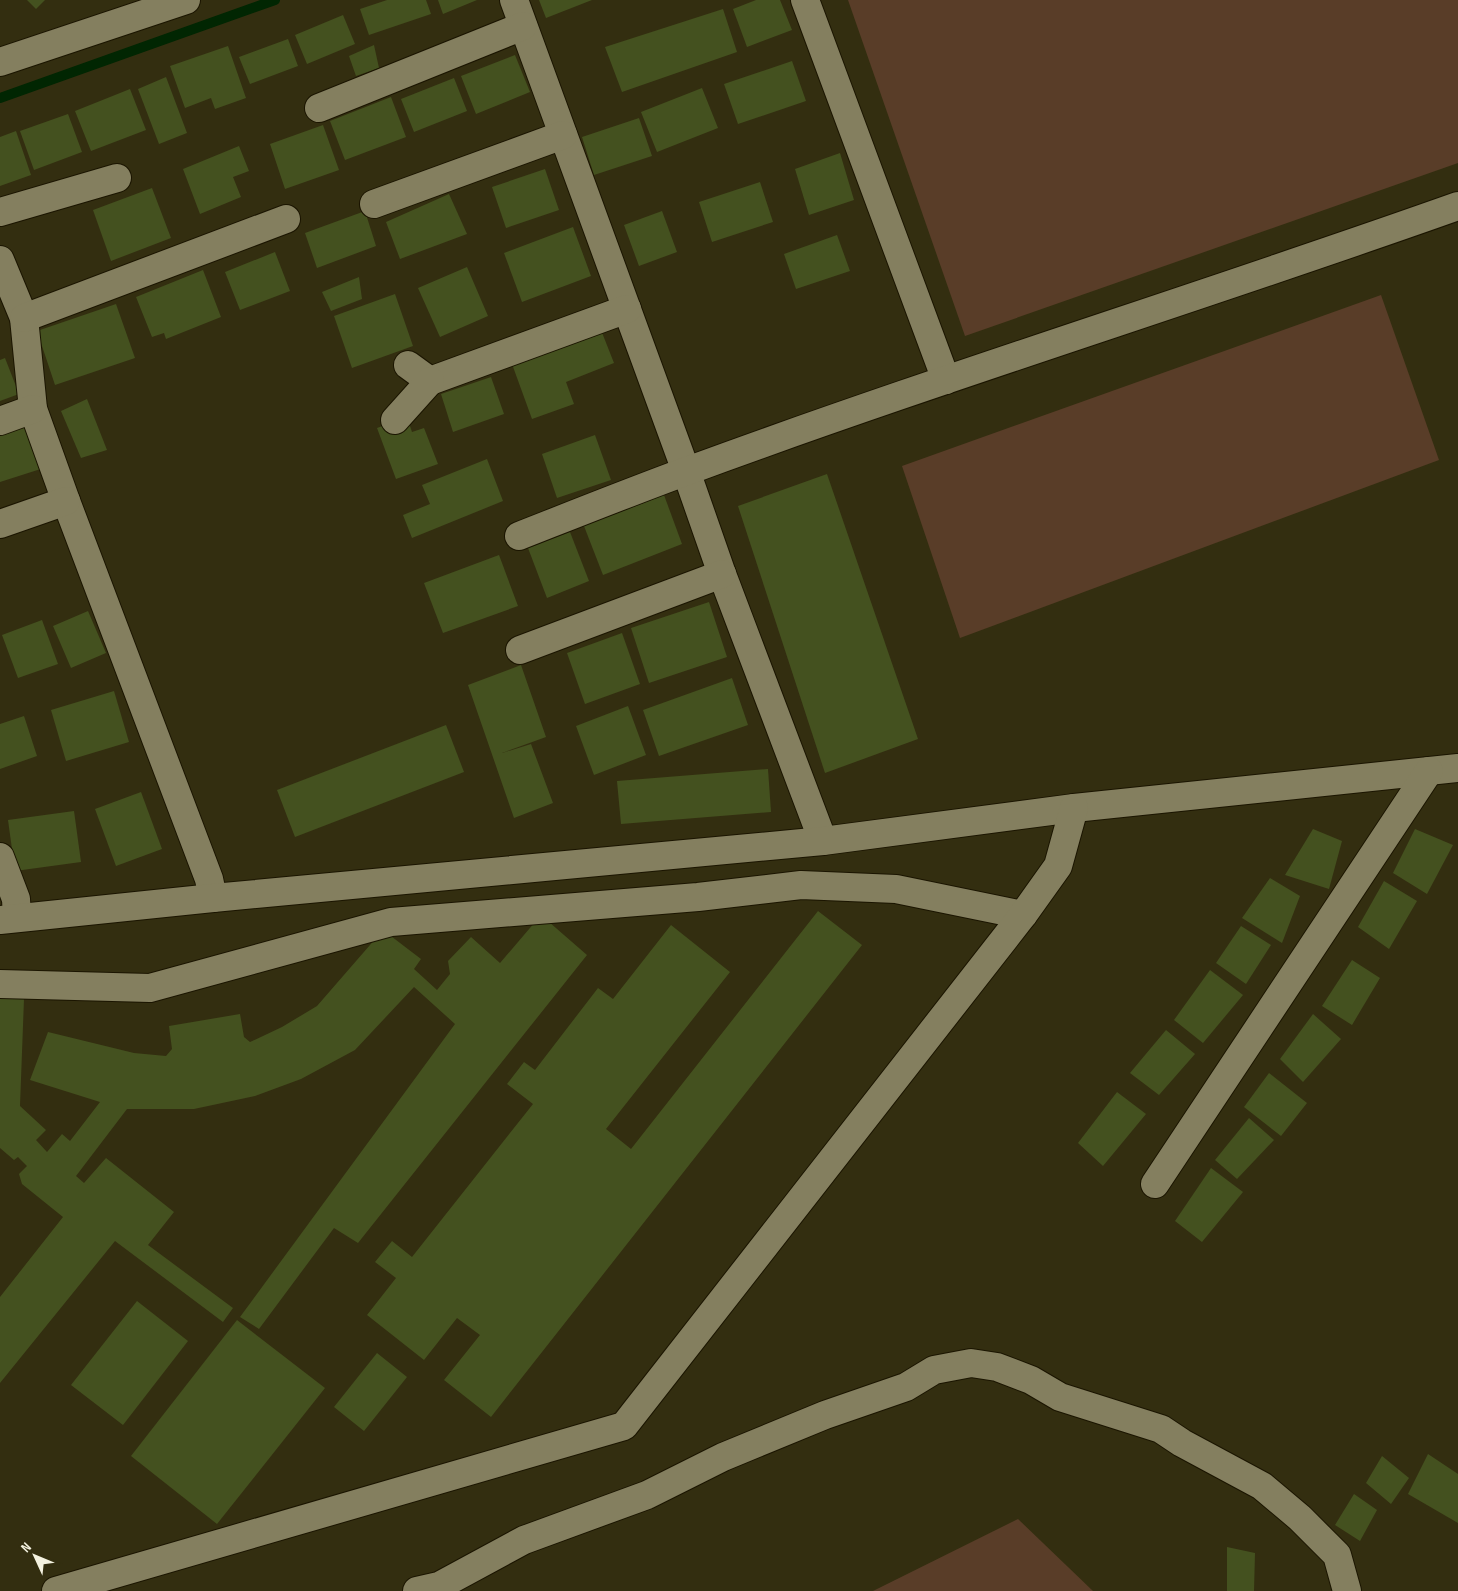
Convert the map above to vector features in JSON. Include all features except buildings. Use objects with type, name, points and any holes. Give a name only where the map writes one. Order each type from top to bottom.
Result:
[{"type":"street","points":[[514,0],[722,574],[823,841]]},
{"type":"street","points":[[805,0],[946,380]]},
{"type":"street","points":[[0,62],[173,1]]},
{"type":"street","points":[[319,108],[523,26]]},
{"type":"street","points":[[374,204],[563,135]]},
{"type":"street","points":[[0,212],[117,178]]},
{"type":"street","points":[[519,536],[686,471],[946,380],[1308,260],[1458,206]]},
{"type":"street","points":[[24,318],[286,219]]},
{"type":"street","points":[[0,260],[24,318],[33,409],[209,879],[213,898]]},
{"type":"street","points":[[395,420],[430,382],[627,309]]},
{"type":"street","points":[[408,365],[430,382]]},
{"type":"street","points":[[0,422],[33,409]]},
{"type":"street","points":[[0,524],[66,501]]},
{"type":"street","points":[[520,650],[722,574]]},
{"type":"street","points":[[0,857],[16,899],[8,919],[823,841],[1074,808],[1458,768]]},
{"type":"street","points":[[1155,1184],[1429,771]]},
{"type":"street","points":[[56,1591],[624,1426],[1022,915],[1058,866],[1074,808]]},
{"type":"street","points":[[0,984],[150,988],[390,922],[698,897],[801,885],[896,889],[1022,915]]},
{"type":"street","points":[[417,1591],[439,1586],[524,1540],[647,1495],[723,1457],[808,1422],[906,1387],[934,1370],[971,1363],[997,1367],[1031,1380],[1060,1397],[1161,1429],[1182,1443],[1262,1486],[1300,1518],[1337,1555],[1347,1591]]},
{"type":"shaded area","points":[[848,0],[1458,0],[1458,163],[965,336]]},
{"type":"shaded area","points":[[1381,295],[1439,460],[960,638],[902,466]]},
{"type":"shaded area","points":[[1018,1519],[1093,1591],[873,1591]]},
{"type":"waterway","points":[[0,98],[275,0]]}]
